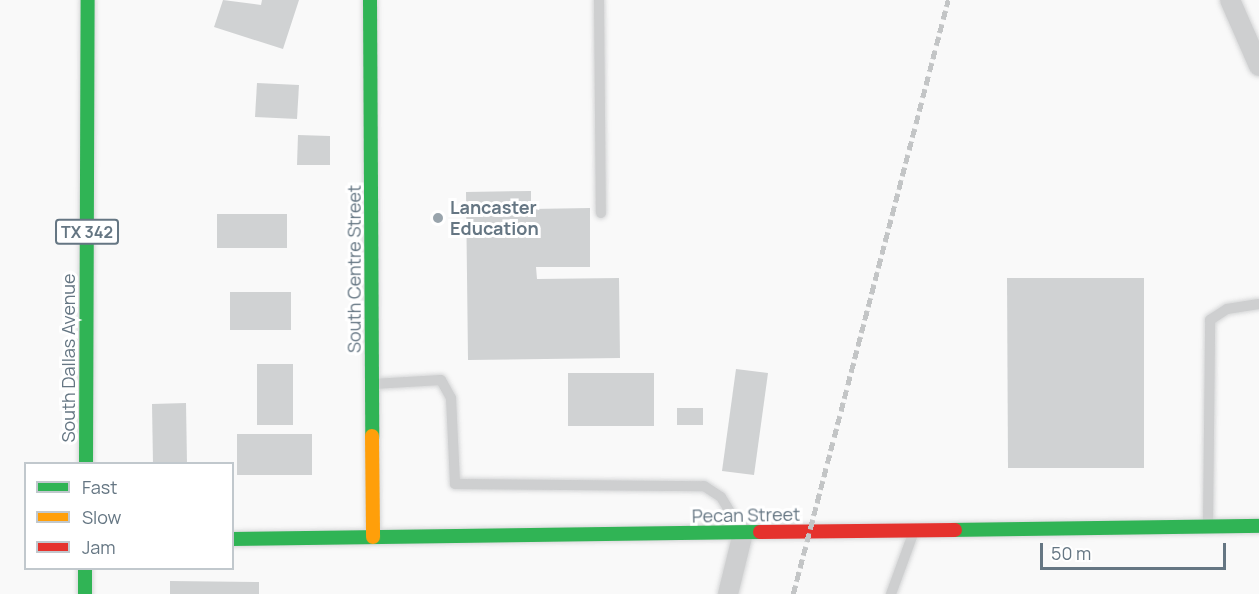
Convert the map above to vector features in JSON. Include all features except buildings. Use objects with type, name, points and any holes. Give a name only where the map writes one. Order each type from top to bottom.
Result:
[{"type":"street","name":"South Dallas Avenue","points":[[86,462],[88,0]]},
{"type":"street","name":"South Centre Street","points":[[370,0],[373,537]]},
{"type":"street","points":[[1230,0],[1259,66]]},
{"type":"street","name":"Pecan Street","points":[[234,539],[1259,526]]},
{"type":"street","points":[[728,594],[743,533]]},
{"type":"street","points":[[85,570],[86,594]]},
{"type":"lane","points":[[599,0],[601,213]]},
{"type":"lane","points":[[1208,527],[1210,320],[1227,309],[1259,304]]},
{"type":"lane","points":[[372,384],[441,380],[451,398],[455,484],[704,486],[721,497],[743,533]]},
{"type":"lane","points":[[891,594],[914,530]]},
{"type":"railway","points":[[793,594],[948,0]]},
{"type":"traffic: fast","points":[[86,462],[88,0]]},
{"type":"traffic: fast","points":[[370,0],[372,436]]},
{"type":"traffic: fast","points":[[955,530],[1259,526]]},
{"type":"traffic: fast","points":[[234,539],[760,532]]},
{"type":"traffic: fast","points":[[85,570],[85,594]]},
{"type":"traffic: slow","points":[[372,436],[373,537]]},
{"type":"traffic: jam","points":[[760,532],[955,530]]},
{"type":"place","name":"Lancaster Education","points":[[438,218]]}]
